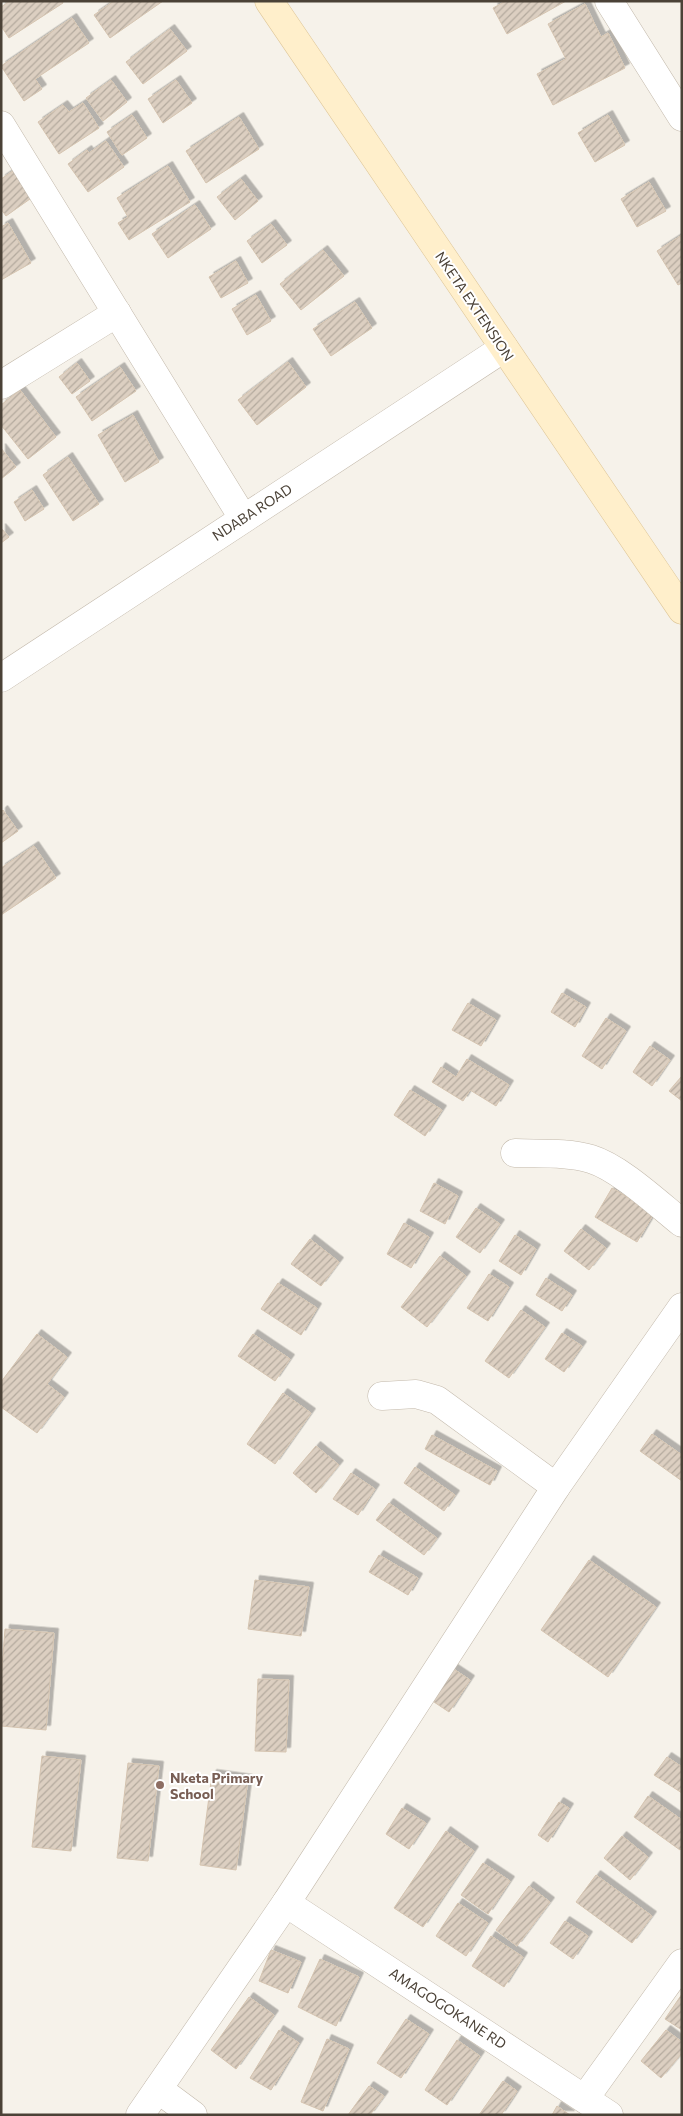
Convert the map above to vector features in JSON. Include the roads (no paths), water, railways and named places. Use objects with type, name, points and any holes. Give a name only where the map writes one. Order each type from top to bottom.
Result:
[{"type":"street","name":"NKETA EXTENSION","points":[[269,1],[682,610]]},
{"type":"street","points":[[608,1],[682,117]]},
{"type":"street","points":[[1,126],[243,518]]},
{"type":"street","points":[[1,385],[117,314]]},
{"type":"street","name":"NDABA ROAD","points":[[1,678],[504,348]]},
{"type":"street","points":[[515,1153],[569,1155],[608,1165],[682,1223]]},
{"type":"street","points":[[140,2115],[286,1903],[556,1487],[682,1307]]},
{"type":"street","points":[[382,1396],[416,1394],[436,1400],[556,1487]]},
{"type":"street","name":"AMAGOGOKANE RD","points":[[286,1903],[609,2115]]},
{"type":"street","points":[[585,2098],[682,1963]]},
{"type":"street","points":[[158,2089],[193,2115]]},
{"type":"place","name":"Nketa Primary School","points":[[160,1785]]}]
